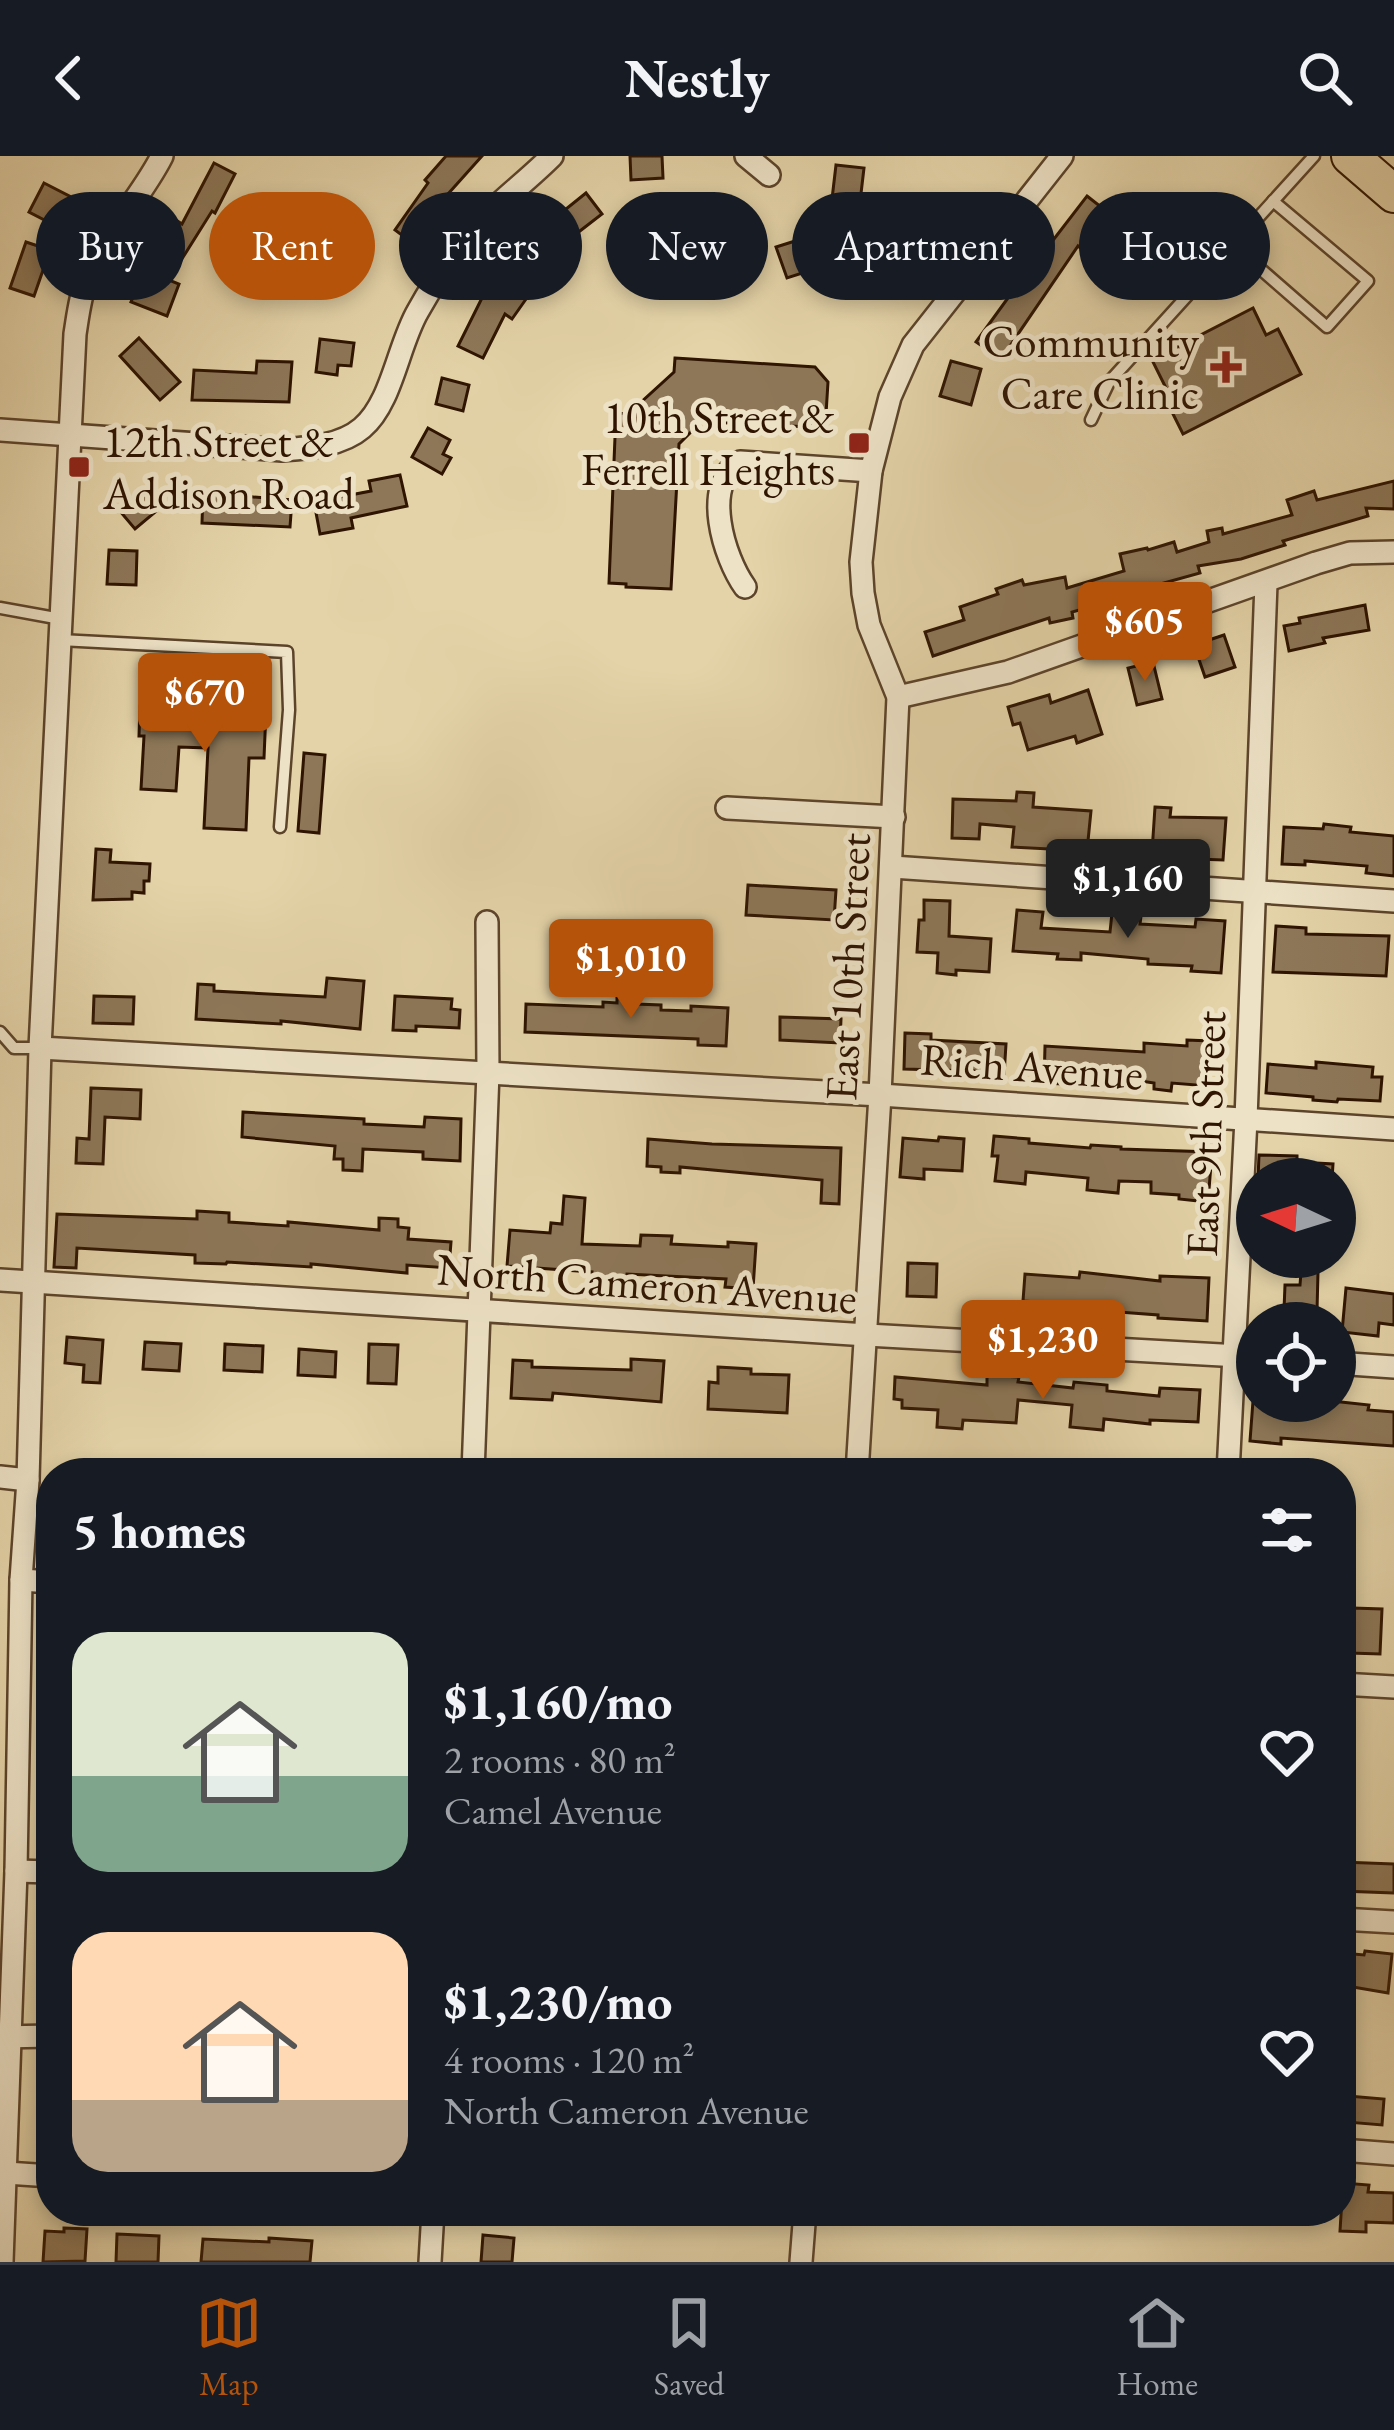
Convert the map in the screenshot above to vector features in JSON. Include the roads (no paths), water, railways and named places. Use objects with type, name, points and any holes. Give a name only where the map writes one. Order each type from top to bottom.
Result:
[{"type":"main road","points":[[1349,156],[1394,194]]},
{"type":"street","points":[[2,2262],[5,2037],[16,1871],[10,1668],[28,1480],[40,1048],[75,334],[88,274],[162,156]]},
{"type":"street","points":[[0,430],[282,451],[343,439],[372,419],[416,313],[460,246],[552,156]]},
{"type":"street","points":[[746,156],[769,175]]},
{"type":"street","name":"East 10th Street","points":[[858,1458],[898,698],[869,625],[863,593],[861,562],[871,471],[900,370],[925,327],[1062,156]]},
{"type":"street","points":[[745,587],[729,560],[721,526],[722,481],[728,469],[740,462],[871,471]]},
{"type":"street","points":[[898,698],[1008,671],[1316,563],[1350,554],[1394,552]]},
{"type":"street","name":"East 9th Street","points":[[1246,1302],[1246,1119],[1266,583]]},
{"type":"street","points":[[727,808],[894,817]]},
{"type":"street","points":[[892,867],[1394,902]]},
{"type":"street","points":[[474,1458],[488,1072],[487,922]]},
{"type":"street","name":"Rich Avenue","points":[[40,1048],[1394,1129]]},
{"type":"street","name":"North Cameron Avenue","points":[[0,1280],[1236,1355]]},
{"type":"street","points":[[1356,1364],[1394,1367]]},
{"type":"street","name":"East 9th Street","points":[[1230,1458],[1236,1421]]},
{"type":"street","points":[[0,1478],[28,1480]]},
{"type":"street","points":[[21,1580],[36,1581]]},
{"type":"street","points":[[1356,1685],[1394,1688]]},
{"type":"street","points":[[16,1871],[36,1872]]},
{"type":"street","points":[[1356,1919],[1394,1922]]},
{"type":"street","points":[[5,2037],[36,2036]]},
{"type":"street","points":[[1356,2151],[1394,2154]]},
{"type":"street","points":[[6,2173],[36,2175]]},
{"type":"street","points":[[430,2262],[432,2226]]},
{"type":"street","points":[[801,2262],[804,2226]]},
{"type":"lane","points":[[1270,205],[1314,156]]},
{"type":"lane","points":[[1270,277],[1327,326],[1368,281],[1274,201]]},
{"type":"lane","points":[[1090,420],[1109,382],[1183,300]]},
{"type":"lane","points":[[0,608],[61,630],[287,652],[289,710],[280,827]]},
{"type":"lane","points":[[0,1032],[14,1048],[40,1048]]},
{"type":"place","name":"Community Care Clinic","points":[[1226,367]]},
{"type":"place","name":"10th Street & Ferrell Heights","points":[[859,443]]},
{"type":"place","name":"12th Street & Addison Road","points":[[79,467]]}]
